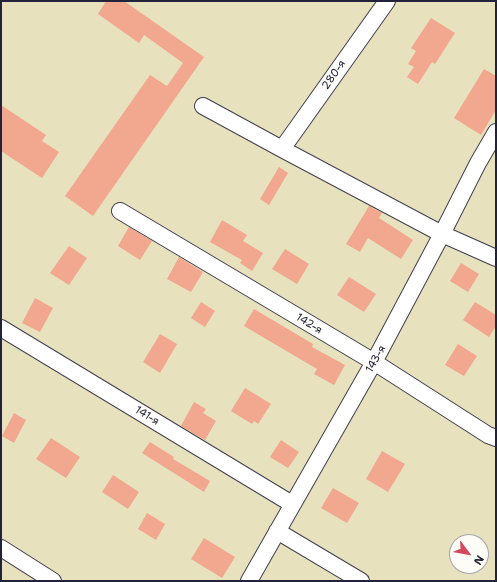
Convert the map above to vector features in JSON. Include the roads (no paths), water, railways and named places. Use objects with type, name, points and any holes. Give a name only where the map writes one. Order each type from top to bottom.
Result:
[{"type":"street","name":"280-я","points":[[282,149],[387,1]]},
{"type":"street","points":[[203,106],[442,234],[496,258]]},
{"type":"street","name":"143-я","points":[[248,581],[374,362],[478,163],[496,132]]},
{"type":"street","name":"142-я","points":[[120,211],[374,362],[488,435],[496,438]]},
{"type":"street","name":"141-я","points":[[1,328],[292,504]]},
{"type":"street","points":[[277,531],[361,581]]},
{"type":"street","points":[[1,548],[53,581]]}]
